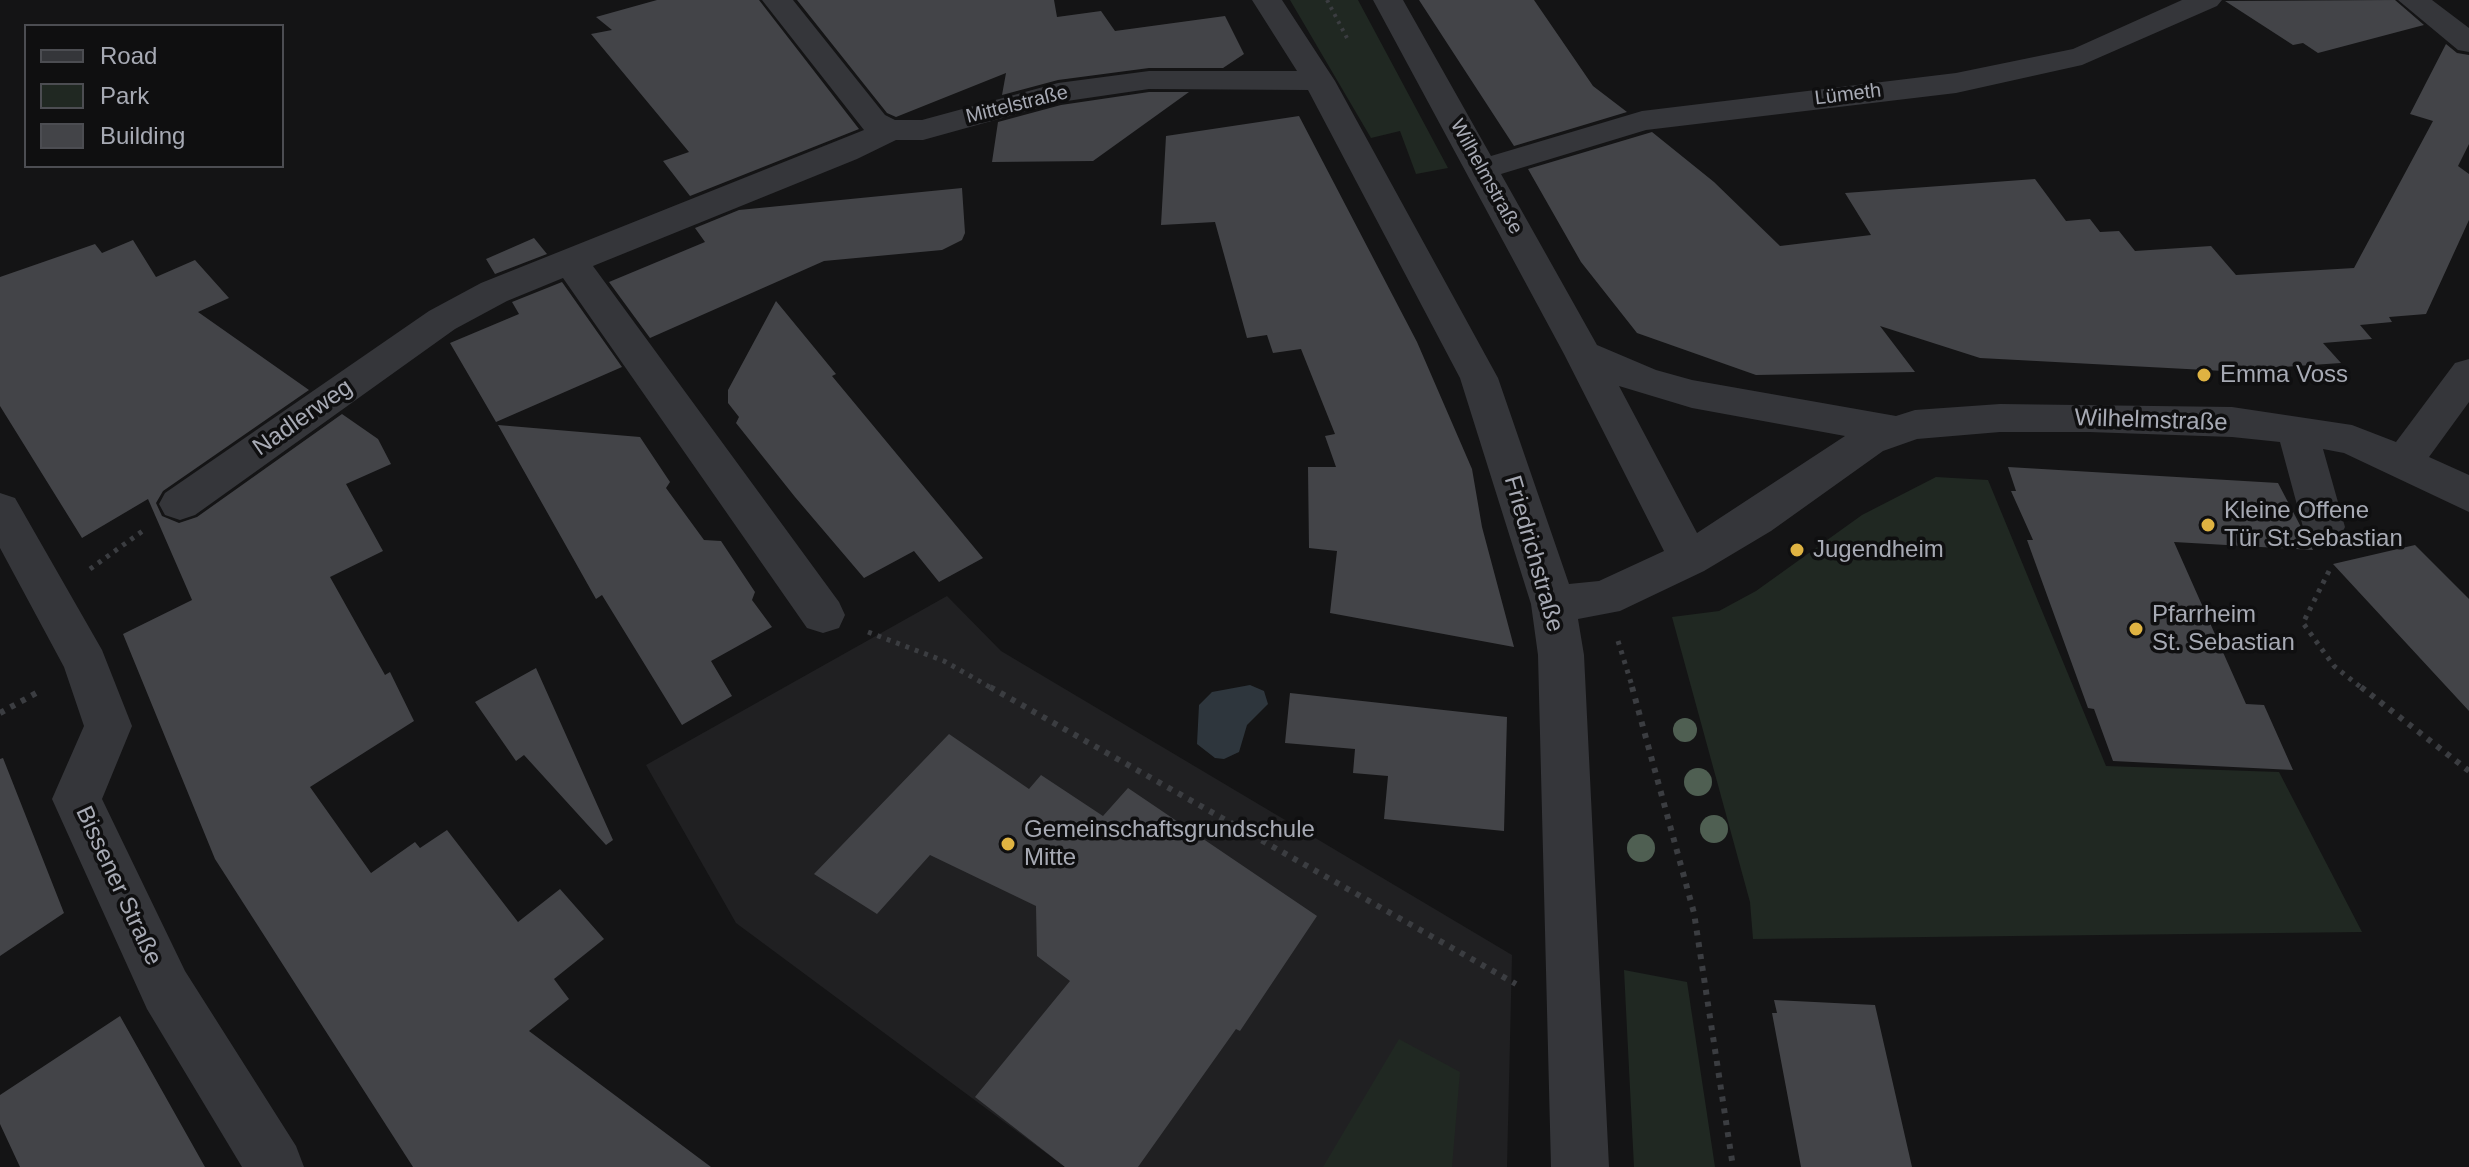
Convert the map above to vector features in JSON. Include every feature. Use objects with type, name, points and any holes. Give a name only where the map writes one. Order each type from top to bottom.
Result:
[{"type":"street","points":[[777,0],[873,122],[890,130]]},
{"type":"street","name":"Friedrichstraße","points":[[1267,0],[1319,81],[1479,378],[1553,604],[1561,655],[1580,1167]]},
{"type":"street","name":"Wilhelmstraße","points":[[1388,0],[1583,354],[1689,559]]},
{"type":"street","name":"Lümeth","points":[[1483,169],[1642,121],[1956,83],[2082,56],[2207,0]]},
{"type":"street","points":[[2413,0],[2469,43]]},
{"type":"street","name":"Mittelstraße","points":[[890,130],[923,130],[1058,93],[1149,80],[1319,81]]},
{"type":"street","name":"Nadlerweg","points":[[180,504],[442,320],[494,292],[845,152],[890,130]]},
{"type":"street","points":[[571,262],[823,615]]},
{"type":"street","name":"Wilhelmstraße","points":[[1583,354],[1644,381],[1692,394],[1893,430]]},
{"type":"street","points":[[2404,461],[2469,373]]},
{"type":"street","name":"Wilhelmstraße","points":[[1553,604],[1604,598],[1689,559],[1756,519],[1869,440],[1893,430],[2000,418],[2232,422],[2297,429],[2352,440],[2463,481]]},
{"type":"street","points":[[2297,429],[2324,527]]},
{"type":"street","name":"Bissener Straße","points":[[0,509],[86,664],[108,726],[77,799],[166,990],[275,1167]]},
{"type":"path","points":[[49,598],[180,504]]},
{"type":"path","points":[[2324,527],[2330,568],[2303,623],[2334,666],[2469,771]]},
{"type":"path","points":[[1604,598],[1652,753],[1694,913],[1733,1167]]},
{"type":"path","points":[[823,615],[944,661],[1573,1016]]},
{"type":"shaded area","name":"Gemeinschaftsgrundschule Mitte","points":[[947,596],[1001,651],[1512,955],[1507,1167],[1065,1167],[736,923],[646,765]]},
{"type":"shaded area","points":[[1250,685],[1264,691],[1268,704],[1247,725],[1239,752],[1224,759],[1215,758],[1197,744],[1199,705],[1212,692]]},
{"type":"green space","points":[[1290,0],[1358,0],[1448,168],[1416,174],[1400,131],[1371,138]]},
{"type":"green space","points":[[1936,477],[1988,480],[2106,766],[2279,772],[2362,932],[1753,939],[1750,902],[1672,617],[1719,611],[1756,591],[1862,515]]},
{"type":"green space","points":[[1624,970],[1687,982],[1715,1167],[1634,1167]]},
{"type":"green space","points":[[1399,1039],[1460,1072],[1452,1167],[1323,1167]]},
{"type":"building","points":[[657,0],[759,0],[859,129],[690,196],[663,161],[689,152],[591,34],[612,30],[596,17]]},
{"type":"building","points":[[797,0],[1054,0],[1057,17],[1101,11],[1115,31],[1225,16],[1244,54],[1223,68],[1149,68],[1058,80],[1002,95],[1006,73],[896,117],[887,113]]},
{"type":"building","points":[[1419,0],[1534,0],[1593,86],[1627,112],[1514,146]]},
{"type":"building","points":[[2395,0],[2424,25],[2318,53],[2303,43],[2293,45],[2225,1]]},
{"type":"building","points":[[2446,44],[2457,53],[2469,55],[2469,144],[2458,166],[2469,174],[2469,220],[2426,314],[2389,317],[2392,322],[2360,325],[2372,339],[2323,343],[2341,363],[2224,371],[1980,358],[1880,326],[1915,372],[1756,375],[1637,333],[1581,262],[1528,169],[1652,132],[1714,182],[1780,246],[1871,235],[1845,193],[2035,179],[2066,221],[2090,219],[2100,232],[2119,231],[2135,251],[2211,246],[2236,275],[2354,268],[2433,121],[2410,114]]},
{"type":"building","points":[[1149,92],[1189,92],[1093,161],[992,162],[998,122],[1061,105]]},
{"type":"building","points":[[1299,116],[1417,342],[1472,469],[1482,527],[1514,647],[1330,613],[1337,551],[1309,548],[1308,467],[1336,467],[1325,436],[1335,434],[1301,349],[1273,353],[1267,335],[1247,338],[1215,222],[1161,225],[1166,136]]},
{"type":"building","points":[[962,188],[965,233],[962,240],[942,250],[824,261],[650,338],[609,282],[705,242],[695,228],[739,210]]},
{"type":"building","points":[[534,238],[547,254],[495,274],[486,259]]},
{"type":"building","points":[[133,240],[156,277],[195,260],[229,298],[198,312],[309,390],[163,491],[156,503],[162,516],[179,523],[197,517],[342,414],[378,439],[391,464],[346,484],[383,551],[330,577],[385,675],[390,672],[414,721],[310,787],[371,873],[415,842],[420,848],[447,830],[518,922],[560,889],[604,939],[554,979],[569,999],[529,1031],[711,1167],[413,1167],[215,859],[123,634],[192,600],[148,499],[82,538],[0,406],[0,277],[95,244],[102,253]]},
{"type":"building","points":[[562,282],[622,367],[496,422],[450,343],[519,314],[512,302]]},
{"type":"building","points":[[776,301],[836,374],[832,376],[983,558],[939,582],[914,551],[864,578],[795,497],[736,423],[739,417],[728,403],[728,390]]},
{"type":"building","points":[[498,425],[640,437],[670,482],[666,488],[704,540],[721,541],[755,592],[752,600],[772,627],[711,661],[732,696],[682,725],[602,595],[596,599]]},
{"type":"building","name":"Pfarrheim St. Sebastian","points":[[2008,467],[2278,483],[2313,550],[2174,542],[2246,704],[2264,705],[2293,770],[2113,761],[2094,709],[2088,708],[2027,540],[2033,540],[2011,491],[2016,491]]},
{"type":"building","points":[[2415,545],[2469,599],[2469,711],[2333,564]]},
{"type":"building","points":[[536,668],[613,840],[606,845],[524,755],[516,761],[475,702]]},
{"type":"building","points":[[1290,693],[1507,717],[1504,831],[1384,819],[1388,776],[1353,773],[1355,749],[1285,743]]},
{"type":"building","points":[[949,734],[1029,789],[1041,775],[1103,816],[1128,788],[1317,916],[1240,1031],[1236,1029],[1138,1167],[1065,1167],[975,1097],[1070,981],[1037,956],[1036,906],[930,855],[877,914],[814,874]]},
{"type":"building","points":[[3,758],[64,913],[0,956],[0,759]]},
{"type":"building","points":[[1774,1000],[1875,1005],[1912,1167],[1801,1167],[1772,1013],[1777,1013]]},
{"type":"building","points":[[120,1016],[205,1167],[20,1167],[0,1124],[0,1095]]},
{"type":"place","name":"Emma Voss","points":[[2204,375]]},
{"type":"place","name":"Kleine Offene Tür St.Sebastian","points":[[2208,525]]},
{"type":"place","name":"Jugendheim","points":[[1797,550]]},
{"type":"place","name":"Pfarrheim St. Sebastian","points":[[2136,629]]},
{"type":"place","name":"Gemeinschaftsgrundschule Mitte","points":[[1008,844]]}]
